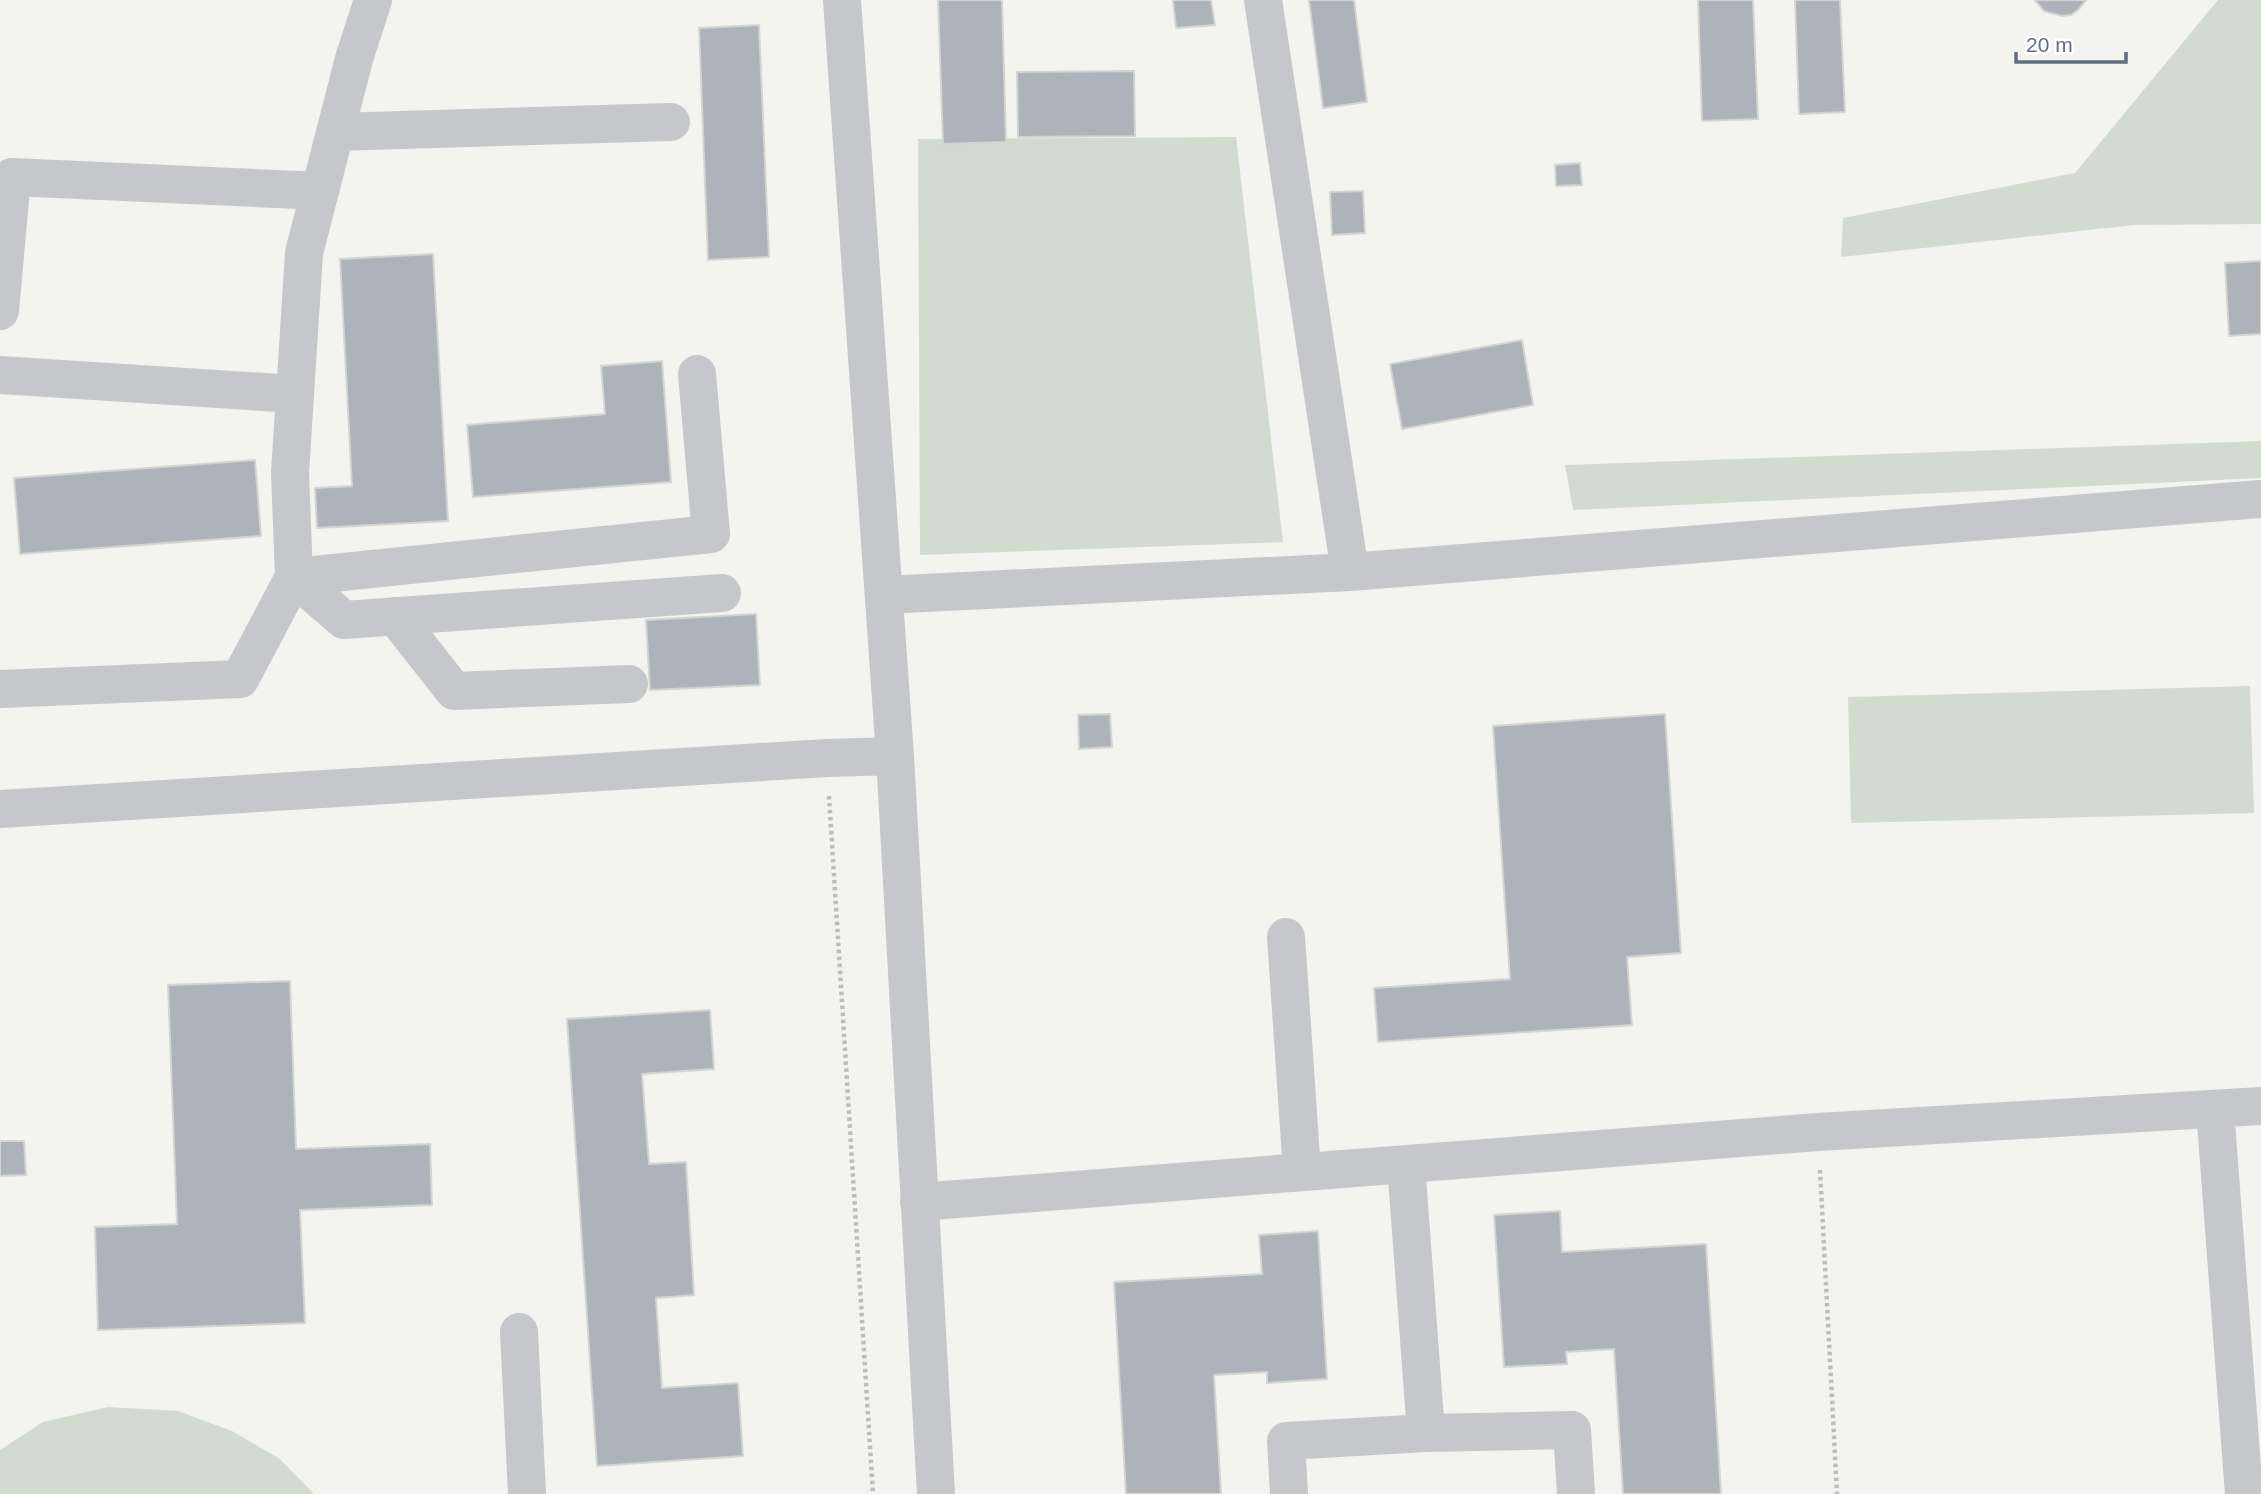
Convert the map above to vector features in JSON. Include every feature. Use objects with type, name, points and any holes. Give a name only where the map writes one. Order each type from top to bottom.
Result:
[{"type":"lane","points":[[0,689],[240,679],[294,577],[290,473],[304,254],[354,59],[373,0]]},
{"type":"lane","points":[[842,0],[895,756],[936,1494]]},
{"type":"lane","points":[[1263,0],[1350,572]]},
{"type":"lane","points":[[335,132],[671,122]]},
{"type":"lane","points":[[0,311],[12,177],[320,191]]},
{"type":"lane","points":[[294,577],[711,534],[697,374]]},
{"type":"lane","points":[[0,375],[295,394]]},
{"type":"lane","points":[[884,595],[1350,572],[2261,499]]},
{"type":"lane","points":[[294,577],[344,620],[722,593]]},
{"type":"lane","points":[[395,616],[454,691],[629,684]]},
{"type":"lane","points":[[0,809],[895,756]]},
{"type":"lane","points":[[1286,937],[1302,1171]]},
{"type":"lane","points":[[919,1202],[1818,1132],[2261,1106]]},
{"type":"lane","points":[[2215,1109],[2244,1494]]},
{"type":"lane","points":[[1406,1164],[1426,1433]]},
{"type":"lane","points":[[519,1332],[527,1494]]},
{"type":"lane","points":[[1289,1494],[1286,1441],[1426,1433],[1572,1430],[1576,1494]]},
{"type":"path","points":[[827,758],[873,1494]]},
{"type":"path","points":[[1818,1132],[1837,1494]]},
{"type":"shaded area","points":[[2218,0],[2261,0],[2261,224],[2134,225],[1841,257],[1843,218],[2075,173]]},
{"type":"shaded area","points":[[1236,137],[1283,542],[920,555],[918,139]]},
{"type":"shaded area","points":[[2261,441],[2261,478],[1573,510],[1565,465]]},
{"type":"shaded area","points":[[2250,686],[2254,813],[1851,823],[1848,697]]},
{"type":"shaded area","points":[[108,1407],[178,1411],[232,1431],[280,1459],[314,1494],[0,1494],[0,1450],[43,1422]]},
{"type":"building","points":[[938,0],[1002,0],[1006,142],[943,144]]},
{"type":"building","points":[[1173,0],[1211,0],[1215,25],[1176,28]]},
{"type":"building","points":[[1309,0],[1354,0],[1367,102],[1323,108]]},
{"type":"building","points":[[1698,0],[1753,0],[1758,119],[1702,121]]},
{"type":"building","points":[[1795,0],[1840,0],[1845,112],[1799,114]]},
{"type":"building","points":[[2035,0],[2086,0],[2071,15],[2062,16],[2044,11]]},
{"type":"building","points":[[759,25],[769,257],[708,260],[699,28]]},
{"type":"building","points":[[1134,71],[1135,136],[1018,137],[1017,72]]},
{"type":"building","points":[[1580,163],[1582,185],[1556,186],[1555,165]]},
{"type":"building","points":[[1363,191],[1365,233],[1332,235],[1330,192]]},
{"type":"building","points":[[433,254],[448,521],[317,528],[315,488],[352,486],[340,259]]},
{"type":"building","points":[[2261,261],[2261,334],[2229,336],[2225,263]]},
{"type":"building","points":[[1522,340],[1533,405],[1402,429],[1390,364]]},
{"type":"building","points":[[662,361],[671,482],[473,497],[467,425],[605,414],[601,366]]},
{"type":"building","points":[[255,460],[261,536],[20,554],[14,478]]},
{"type":"building","points":[[756,614],[760,685],[650,690],[646,620]]},
{"type":"building","points":[[1110,714],[1112,747],[1079,749],[1078,715]]},
{"type":"building","points":[[1665,714],[1681,953],[1627,957],[1632,1025],[1378,1042],[1374,988],[1510,979],[1493,726]]},
{"type":"building","points":[[290,981],[296,1149],[430,1144],[432,1205],[300,1210],[305,1323],[98,1330],[95,1227],[177,1224],[168,985]]},
{"type":"building","points":[[710,1010],[714,1069],[642,1074],[649,1164],[686,1162],[694,1295],[656,1298],[662,1388],[738,1383],[743,1456],[597,1466],[567,1019]]},
{"type":"building","points":[[0,1141],[24,1141],[26,1175],[0,1176]]},
{"type":"building","points":[[1560,1211],[1562,1252],[1706,1244],[1721,1494],[1623,1494],[1614,1349],[1566,1352],[1567,1364],[1504,1367],[1494,1215]]},
{"type":"building","points":[[1318,1231],[1327,1379],[1267,1383],[1267,1372],[1214,1375],[1221,1494],[1126,1494],[1114,1282],[1262,1274],[1259,1235]]}]
